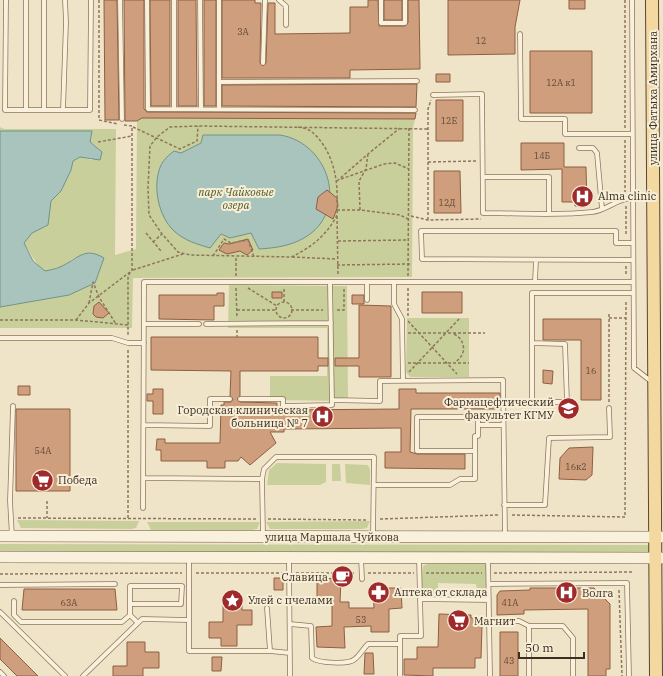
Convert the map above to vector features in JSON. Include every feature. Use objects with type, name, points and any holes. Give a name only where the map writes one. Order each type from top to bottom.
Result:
[{"type":"main road","name":"улица Фатыха Амирхана","points":[[652,0],[659,320],[655,384],[659,537],[656,676]]},
{"type":"main road","name":"улица Маршала Чуйкова","points":[[0,536],[659,537]]},
{"type":"main road","name":"улица Маршала Чуйкова","points":[[0,557],[659,558]]},
{"type":"lane","points":[[6,0],[5,110],[90,110],[91,0]]},
{"type":"lane","points":[[26,0],[26,110]]},
{"type":"lane","points":[[44,0],[44,110]]},
{"type":"lane","points":[[63,110],[66,22],[65,0]]},
{"type":"lane","points":[[120,0],[122,119]]},
{"type":"lane","points":[[147,0],[148,109],[219,108],[415,110]]},
{"type":"lane","points":[[174,0],[174,109]]},
{"type":"lane","points":[[200,0],[201,108]]},
{"type":"lane","points":[[219,0],[219,108]]},
{"type":"lane","points":[[263,63],[265,0]]},
{"type":"lane","points":[[279,0],[286,6],[286,25]]},
{"type":"lane","points":[[381,0],[381,23],[405,23],[405,0]]},
{"type":"lane","points":[[632,0],[632,293],[634,368],[655,384]]},
{"type":"lane","points":[[520,34],[521,119],[565,119],[565,134],[632,134]]},
{"type":"lane","points":[[219,82],[417,81]]},
{"type":"lane","points":[[433,95],[482,94],[483,213],[594,212],[626,198],[632,198]]},
{"type":"lane","points":[[579,148],[593,148],[597,153],[602,209]]},
{"type":"lane","points":[[483,177],[549,177],[550,213]]},
{"type":"lane","points":[[632,243],[616,243],[616,231],[421,231],[422,259],[632,260]]},
{"type":"lane","points":[[535,282],[536,260]]},
{"type":"lane","points":[[143,508],[144,282],[632,282]]},
{"type":"lane","points":[[240,399],[283,399],[283,406],[332,406],[330,282]]},
{"type":"lane","points":[[367,282],[367,300]]},
{"type":"lane","points":[[394,282],[394,304],[402,319],[403,381]]},
{"type":"lane","points":[[532,343],[565,344],[567,402],[532,402],[532,343],[532,293],[632,293]]},
{"type":"lane","points":[[206,324],[331,323]]},
{"type":"lane","points":[[144,324],[200,324]]},
{"type":"lane","points":[[0,338],[112,338],[128,343],[144,343]]},
{"type":"lane","points":[[332,400],[380,401],[380,381],[503,380],[505,537]]},
{"type":"lane","points":[[144,425],[210,426],[210,399],[230,399]]},
{"type":"lane","points":[[12,536],[10,518],[13,406]]},
{"type":"lane","points":[[504,504],[545,505],[549,438],[610,438],[609,408]]},
{"type":"lane","points":[[374,485],[450,486],[460,480],[475,480],[475,451],[475,436],[478,436],[478,417],[417,417],[417,451],[475,451]]},
{"type":"lane","points":[[478,425],[504,425]]},
{"type":"lane","points":[[262,536],[262,480],[264,469],[276,457],[374,457],[374,537]]},
{"type":"lane","points":[[144,478],[262,480]]},
{"type":"lane","points":[[189,557],[190,651],[270,651],[290,653]]},
{"type":"lane","points":[[289,557],[290,676]]},
{"type":"lane","points":[[361,557],[362,579]]},
{"type":"lane","points":[[400,676],[400,636],[421,636],[419,558]]},
{"type":"lane","points":[[488,558],[490,676]]},
{"type":"lane","points":[[489,584],[627,583],[629,676]]},
{"type":"lane","points":[[0,585],[115,584]]},
{"type":"lane","points":[[130,604],[181,604],[182,586],[130,586],[130,604],[130,615],[138,623]]},
{"type":"lane","points":[[420,599],[489,600]]},
{"type":"lane","points":[[14,601],[14,615],[21,622],[122,622],[130,615]]},
{"type":"lane","points":[[267,608],[270,651]]},
{"type":"lane","points":[[0,612],[65,676]]},
{"type":"lane","points":[[83,676],[142,619],[189,620]]},
{"type":"lane","points":[[489,621],[519,621],[529,626],[563,626],[573,638],[573,676]]},
{"type":"lane","points":[[290,624],[311,626],[312,658],[320,662],[349,662],[354,660],[368,644],[400,644]]},
{"type":"lane","points":[[529,626],[530,676]]},
{"type":"lane","points":[[0,672],[4,676]]},
{"type":"path","points":[[98,0],[99,120],[132,126],[180,149],[196,141],[198,126]]},
{"type":"path","points":[[428,220],[428,109],[433,95]]},
{"type":"path","points":[[128,518],[128,276],[132,270],[132,126]]},
{"type":"path","points":[[336,259],[213,256],[183,254],[178,252],[162,234],[149,215],[148,188],[150,146],[157,137],[170,127],[198,126],[428,129]]},
{"type":"path","points":[[291,310],[344,310],[344,282],[338,278],[336,259],[337,181],[332,164],[321,142],[311,131],[298,127]]},
{"type":"path","points":[[337,181],[400,128]]},
{"type":"path","points":[[409,128],[408,333],[485,333]]},
{"type":"path","points":[[98,142],[132,136]]},
{"type":"path","points":[[360,210],[359,181],[365,171],[368,154]]},
{"type":"path","points":[[428,162],[483,161]]},
{"type":"path","points":[[337,181],[384,164],[395,163],[409,169]]},
{"type":"path","points":[[337,210],[360,210],[400,215],[408,219]]},
{"type":"path","points":[[411,216],[428,220],[483,219],[483,213]]},
{"type":"path","points":[[291,257],[303,252],[319,240],[337,216]]},
{"type":"path","points":[[146,233],[161,251]]},
{"type":"path","points":[[153,242],[162,234]]},
{"type":"path","points":[[213,256],[224,239],[232,243],[248,240],[254,256]]},
{"type":"path","points":[[337,241],[408,240]]},
{"type":"path","points":[[76,320],[89,303],[132,270],[183,254]]},
{"type":"path","points":[[236,256],[237,337]]},
{"type":"path","points":[[337,264],[411,264]]},
{"type":"path","points":[[89,303],[93,282],[99,296],[116,324]]},
{"type":"path","points":[[248,288],[277,306]]},
{"type":"path","points":[[284,288],[284,302]]},
{"type":"path","points":[[284,302],[290,306],[291,310]]},
{"type":"path","points":[[284,302],[277,306],[276,310],[278,315],[283,318],[288,316],[291,310]]},
{"type":"path","points":[[237,310],[276,310]]},
{"type":"path","points":[[609,314],[609,408]]},
{"type":"path","points":[[460,318],[432,347],[417,363],[413,368],[408,373],[408,363],[417,363],[469,363]]},
{"type":"path","points":[[609,318],[626,318]]},
{"type":"path","points":[[0,320],[76,320],[129,326]]},
{"type":"path","points":[[408,321],[462,380]]},
{"type":"path","points":[[453,333],[460,338],[464,350],[460,358],[453,363]]},
{"type":"path","points":[[47,501],[47,518]]},
{"type":"path","points":[[10,518],[374,520],[504,514],[625,517]]},
{"type":"path","points":[[0,574],[632,572]]},
{"type":"green space","name":"парк Чайковые озера","points":[[142,118],[415,119],[413,128],[412,277],[133,278],[132,328],[0,328],[0,307],[69,295],[95,283],[104,258],[74,258],[60,268],[45,271],[35,261],[24,243],[32,233],[48,225],[51,201],[61,191],[71,170],[73,161],[80,157],[92,160],[97,147],[90,142],[91,131],[5,132],[0,131],[0,127],[4,129],[116,129],[115,255],[136,249],[137,121]]},
{"type":"green space","points":[[229,285],[347,286],[348,401],[270,400],[270,376],[327,376],[327,328],[228,328]]},
{"type":"green space","points":[[407,318],[469,318],[469,377],[410,377],[406,372]]},
{"type":"green space","points":[[277,463],[326,464],[326,482],[320,485],[267,485],[269,470]]},
{"type":"green space","points":[[332,464],[340,464],[341,481],[332,481]]},
{"type":"green space","points":[[345,464],[368,465],[370,470],[370,485],[346,483]]},
{"type":"green space","points":[[17,520],[139,521],[136,528],[131,529],[21,528]]},
{"type":"green space","points":[[370,521],[367,528],[362,529],[270,529],[266,522]]},
{"type":"green space","points":[[147,522],[260,522],[257,529],[252,530],[151,530]]},
{"type":"green space","points":[[0,544],[648,545],[650,550],[648,553],[0,552]]},
{"type":"green space","points":[[484,563],[486,566],[486,591],[483,594],[477,594],[476,584],[438,583],[438,595],[428,595],[423,593],[421,583],[422,573],[423,566],[427,564]]},
{"type":"water","points":[[0,131],[92,131],[90,142],[102,152],[100,160],[80,157],[73,161],[71,170],[61,191],[51,201],[48,225],[32,233],[24,243],[33,261],[45,271],[58,268],[86,253],[91,253],[104,258],[95,283],[69,295],[0,307]]},
{"type":"water","points":[[203,135],[280,135],[297,141],[311,151],[322,164],[328,180],[330,196],[327,212],[318,226],[304,238],[288,245],[259,249],[251,233],[230,238],[221,234],[210,248],[191,242],[174,231],[168,225],[160,209],[157,191],[158,173],[162,163],[170,154],[174,151],[181,153],[201,143]]},
{"type":"building","points":[[104,0],[117,0],[119,120],[105,120]]},
{"type":"building","points":[[124,0],[144,0],[144,109],[147,112],[416,113],[415,119],[142,118],[137,121],[125,121]]},
{"type":"building","points":[[150,0],[170,0],[170,106],[151,106]]},
{"type":"building","points":[[178,0],[196,0],[197,106],[178,106]]},
{"type":"building","points":[[204,0],[216,0],[216,106],[204,106]]},
{"type":"building","points":[[222,0],[255,0],[255,3],[261,3],[260,63],[263,66],[266,63],[268,3],[275,3],[275,34],[350,33],[350,7],[368,7],[368,0],[378,0],[379,26],[405,26],[408,23],[408,0],[419,0],[420,69],[350,70],[350,78],[222,78]]},
{"type":"building","points":[[384,0],[402,0],[402,20],[384,20]]},
{"type":"building","points":[[448,0],[520,0],[515,27],[515,54],[448,55]]},
{"type":"building","points":[[569,0],[585,0],[585,9],[569,9]]},
{"type":"building","points":[[530,51],[592,51],[592,113],[530,113]]},
{"type":"building","points":[[436,74],[450,74],[450,82],[436,82]]},
{"type":"building","points":[[417,84],[416,107],[222,106],[222,85]]},
{"type":"building","points":[[436,100],[463,100],[463,141],[436,141]]},
{"type":"building","points":[[521,143],[564,143],[564,167],[586,167],[587,205],[575,206],[575,202],[562,202],[562,169],[521,170]]},
{"type":"building","points":[[434,171],[460,171],[461,213],[434,213]]},
{"type":"building","points":[[327,190],[337,198],[338,206],[333,219],[316,209],[318,197]]},
{"type":"building","points":[[248,239],[253,250],[247,255],[240,251],[227,254],[219,250],[224,243],[229,244]]},
{"type":"building","points":[[272,292],[282,292],[282,298],[272,298]]},
{"type":"building","points":[[422,292],[462,292],[462,313],[422,313]]},
{"type":"building","points":[[217,293],[224,293],[224,306],[214,306],[214,320],[159,319],[159,295],[217,295]]},
{"type":"building","points":[[352,295],[364,295],[364,304],[352,304]]},
{"type":"building","points":[[99,302],[109,313],[103,318],[96,317],[93,314],[94,306]]},
{"type":"building","points":[[359,305],[391,306],[391,377],[359,377],[359,366],[335,366],[335,358],[359,358]]},
{"type":"building","points":[[543,319],[601,319],[601,400],[581,400],[581,340],[543,340]]},
{"type":"building","points":[[151,337],[318,337],[318,358],[328,358],[328,366],[318,366],[318,371],[240,371],[240,396],[237,399],[240,402],[277,403],[277,409],[283,410],[399,409],[399,389],[416,389],[416,393],[500,393],[500,409],[411,409],[410,452],[417,454],[465,454],[465,469],[385,468],[385,452],[401,452],[401,428],[284,429],[284,432],[270,432],[276,443],[250,465],[241,457],[238,461],[225,461],[225,468],[207,468],[207,461],[161,461],[161,450],[156,450],[157,439],[165,439],[165,443],[220,443],[221,405],[224,405],[224,402],[231,402],[233,399],[230,396],[231,371],[151,370]]},
{"type":"building","points":[[543,370],[553,371],[552,384],[543,383]]},
{"type":"building","points":[[18,386],[30,386],[30,395],[18,395]]},
{"type":"building","points":[[153,389],[163,389],[163,414],[153,414],[153,401],[147,401],[147,394],[153,394]]},
{"type":"building","points":[[16,409],[70,409],[70,491],[16,491]]},
{"type":"building","points":[[593,447],[592,475],[586,480],[559,479],[560,458],[569,448]]},
{"type":"building","points":[[274,578],[283,578],[283,590],[274,590]]},
{"type":"building","points":[[317,578],[341,579],[340,602],[349,602],[349,608],[374,608],[373,588],[401,588],[402,608],[389,609],[389,632],[371,632],[371,626],[344,627],[345,648],[317,647],[316,627],[332,626],[332,600],[317,599]]},
{"type":"building","points":[[530,588],[594,588],[610,604],[610,669],[606,669],[606,676],[588,676],[588,609],[524,610],[524,614],[497,615],[497,595],[500,591],[530,590]]},
{"type":"building","points":[[24,589],[115,589],[117,610],[22,610]]},
{"type":"building","points":[[223,600],[242,600],[242,610],[252,610],[252,625],[237,625],[237,646],[221,646],[221,638],[209,638],[209,622],[223,622]]},
{"type":"building","points":[[439,614],[471,615],[471,618],[478,618],[478,626],[482,626],[481,658],[475,658],[475,668],[433,668],[433,676],[404,675],[404,659],[417,659],[417,647],[438,647]]},
{"type":"building","points":[[500,632],[518,632],[518,676],[500,676]]},
{"type":"building","points":[[0,638],[38,676],[17,676],[0,659]]},
{"type":"building","points":[[127,642],[145,642],[145,652],[159,652],[159,668],[143,668],[143,676],[113,676],[113,666],[127,666]]},
{"type":"building","points":[[365,653],[373,653],[374,674],[364,674]]},
{"type":"building","points":[[212,657],[222,657],[221,671],[212,671]]},
{"type":"place","name":"Alma clinic","points":[[583,196]]},
{"type":"place","name":"Фармацефтический факультет КГМУ","points":[[569,408]]},
{"type":"place","name":"Городская клиническая больница № 7","points":[[323,416]]},
{"type":"place","name":"Победа","points":[[43,480]]},
{"type":"place","name":"Славица","points":[[343,577]]},
{"type":"place","name":"Аптека от склада","points":[[379,592]]},
{"type":"place","name":"Волга","points":[[566,593]]},
{"type":"place","name":"Улей с пчелами","points":[[233,600]]},
{"type":"place","name":"Магнит","points":[[459,621]]}]
